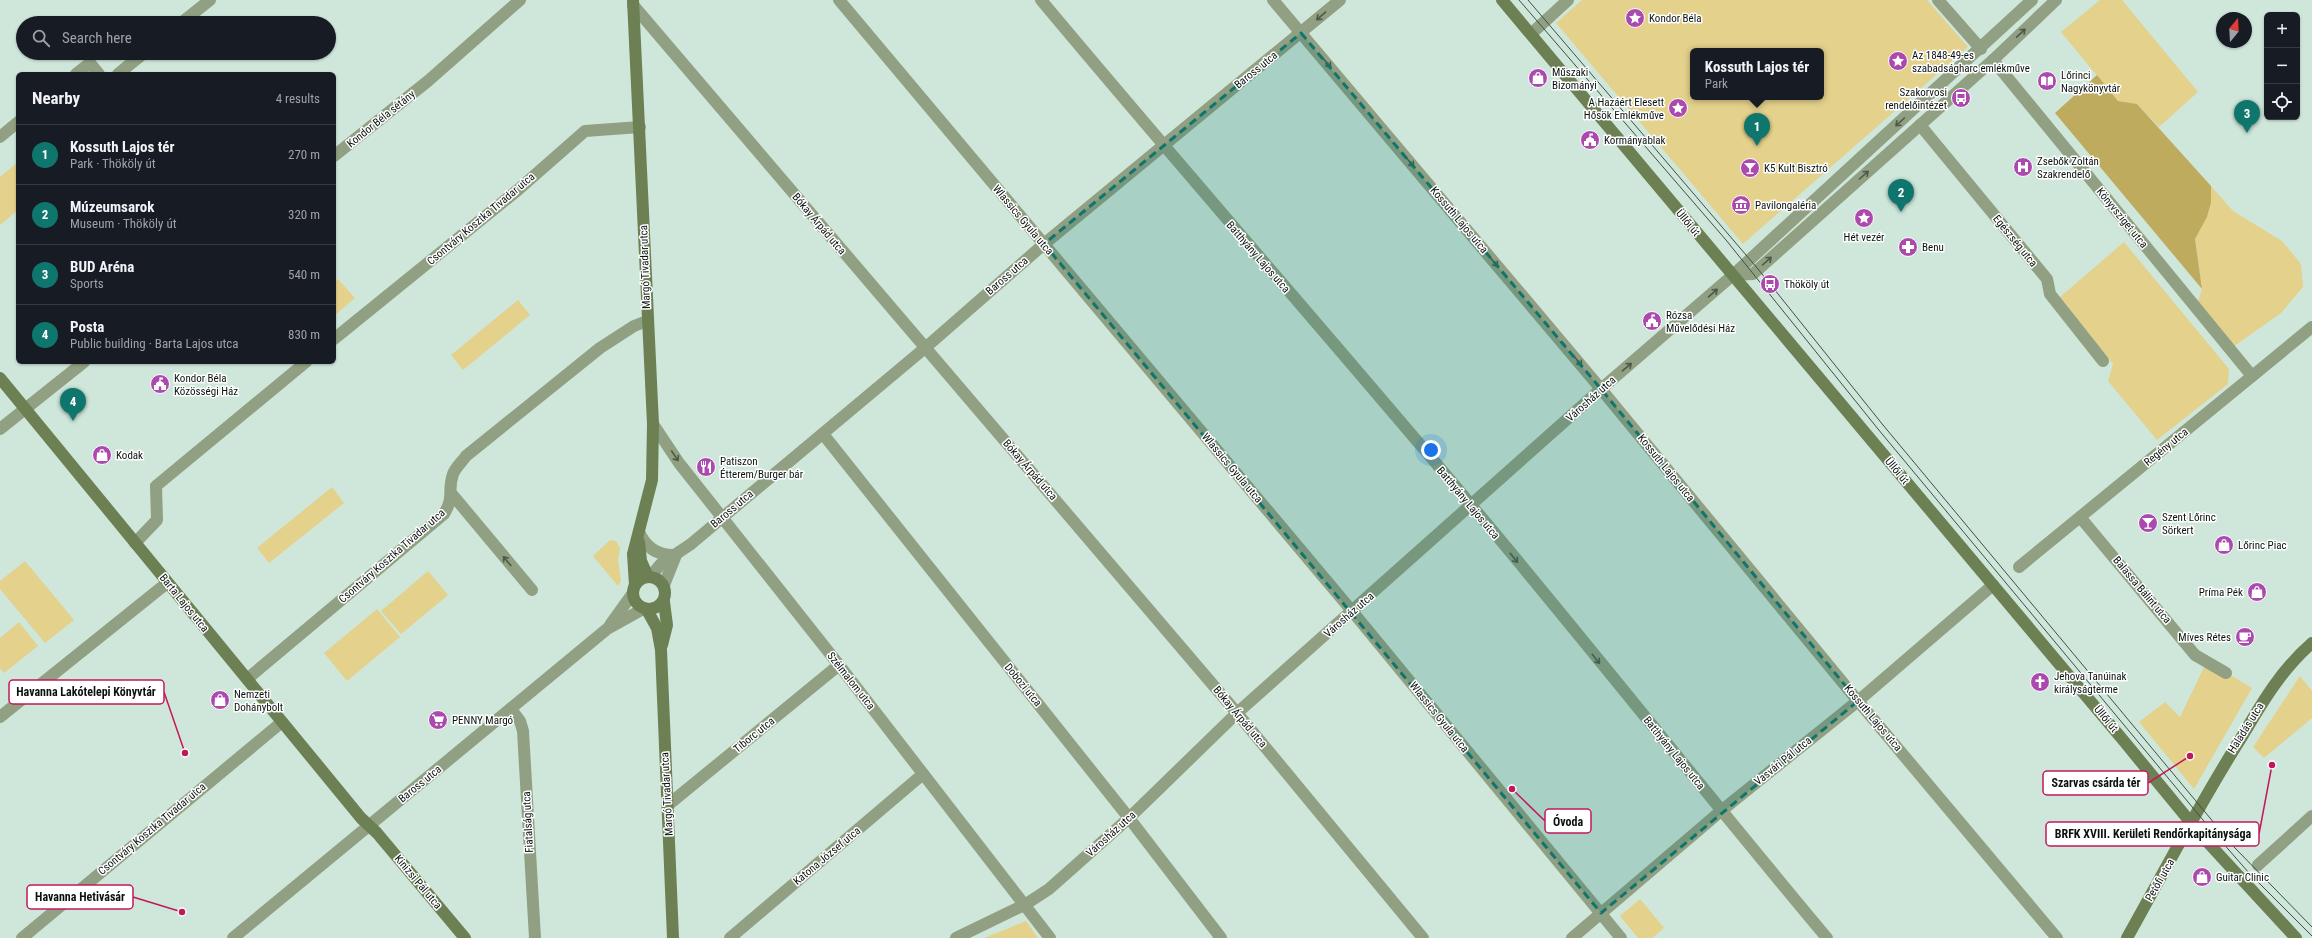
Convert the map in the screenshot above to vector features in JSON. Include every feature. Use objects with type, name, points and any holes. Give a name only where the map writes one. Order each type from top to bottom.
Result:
[{"type":"street","points":[[190,16],[210,0]]},
{"type":"street","name":"Kondor Béla sétány","points":[[336,154],[428,81],[520,0]]},
{"type":"street","name":"Wlassics Gyula utca","points":[[838,0],[1352,611],[1622,938]]},
{"type":"street","name":"Batthyány Lajos utca","points":[[1041,0],[1163,146],[1472,506],[1721,811],[1827,938]]},
{"type":"street","name":"Kossuth Lajos utca","points":[[1273,0],[1601,389],[1858,701],[2057,938]]},
{"type":"street","name":"Baross utca","points":[[649,577],[661,564],[676,555],[723,517],[925,348],[1044,244],[1340,0]]},
{"type":"street","name":"Üllői út","points":[[1502,0],[2234,873],[2296,938]]},
{"type":"street","points":[[1531,34],[1568,0]]},
{"type":"street","points":[[1938,0],[1981,49]]},
{"type":"street","points":[[1732,276],[1981,49],[2032,0]]},
{"type":"street","points":[[1732,276],[1753,274],[1993,60],[2056,0]]},
{"type":"street","name":"Margó Tivadar utca","points":[[633,2],[653,424],[652,480],[632,559],[634,589]]},
{"type":"street","name":"Bókay Árpád utca","points":[[633,2],[925,348],[1237,713],[1423,938]]},
{"type":"street","points":[[120,72],[135,60]]},
{"type":"street","name":"Könyvsziget utca","points":[[1993,60],[2252,376]]},
{"type":"street","points":[[79,72],[90,63],[97,72]]},
{"type":"street","points":[[0,137],[16,124]]},
{"type":"street","name":"Egészség utca","points":[[1920,125],[2047,280],[2050,294],[2103,361]]},
{"type":"street","name":"Csontváry Kosztka Tivadar utca","points":[[336,337],[518,189],[585,131],[640,127]]},
{"type":"street","points":[[1797,216],[1806,226]]},
{"type":"street","name":"Városház utca","points":[[956,938],[1026,904],[1049,889],[1129,818],[1237,713],[1472,506],[1601,389],[1732,276]]},
{"type":"street","name":"Csontváry Kosztka Tivadar utca","points":[[247,679],[444,514],[451,502],[450,485],[453,472],[466,456],[600,348],[634,326],[647,321]]},
{"type":"street","name":"Regény utca","points":[[2019,567],[2312,327]]},
{"type":"street","points":[[0,429],[26,410],[82,364]]},
{"type":"street","points":[[135,543],[157,520],[156,486],[304,364]]},
{"type":"street","name":"Barta Lajos utca","points":[[0,378],[167,583],[369,826]]},
{"type":"street","name":"Szélmalom utca","points":[[653,424],[679,463],[1026,904],[1050,938]]},
{"type":"street","name":"Dobozi utca","points":[[822,434],[1129,818],[1221,938]]},
{"type":"street","points":[[451,493],[532,590]]},
{"type":"street","name":"Balassa Bálint utca","points":[[2080,517],[2195,655],[2226,673]]},
{"type":"street","points":[[639,532],[642,539],[651,549],[660,554],[676,555]]},
{"type":"street","name":"Margó Tivadar utca","points":[[639,532],[641,561],[649,577]]},
{"type":"street","name":"Baross utca","points":[[664,585],[676,555]]},
{"type":"street","points":[[649,577],[658,579],[664,585],[666,594],[664,602],[659,607],[645,609],[636,603],[634,589],[649,577]]},
{"type":"street","points":[[0,717],[167,583]]},
{"type":"street","name":"Vasvári Pál utca","points":[[1572,938],[1721,811],[1858,701],[1993,585]]},
{"type":"street","name":"Baross utca","points":[[607,630],[634,589]]},
{"type":"street","name":"Margó Tivadar utca","points":[[661,650],[667,625],[664,602]]},
{"type":"street","name":"Baross utca","points":[[233,938],[607,630],[645,609]]},
{"type":"street","name":"Margó Tivadar utca","points":[[645,609],[657,628],[661,650],[673,938]]},
{"type":"street","name":"Haladás utca","points":[[2192,822],[2212,784],[2265,698],[2294,659],[2312,643]]},
{"type":"street","name":"Tiborc utca","points":[[668,805],[839,665]]},
{"type":"street","name":"Fiatalság utca","points":[[511,709],[520,721],[523,731],[535,938]]},
{"type":"street","name":"Csontváry Kosztka Tivadar utca","points":[[22,938],[282,722]]},
{"type":"street","name":"Katona József utca","points":[[730,938],[923,774]]},
{"type":"street","points":[[2258,865],[2312,816]]},
{"type":"street","name":"Petőfi utca","points":[[2127,938],[2192,822]]},
{"type":"street","name":"Kinizsi Pál utca","points":[[369,826],[465,938]]},
{"type":"highlighted area","points":[[1301,33],[1601,389],[1858,701],[1601,913],[1044,244]]},
{"type":"shaded area","points":[[1582,0],[1927,0],[1968,47],[1743,244],[1556,23]]},
{"type":"shaded area","points":[[2100,0],[2122,0],[2198,92],[2159,127],[2137,104],[2118,101],[2061,32]]},
{"type":"shaded area","points":[[2097,75],[2118,101],[2137,104],[2211,186],[2211,203],[2207,217],[2195,239],[2202,289],[2055,113]]},
{"type":"shaded area","points":[[16,164],[16,212],[0,225],[0,177]]},
{"type":"shaded area","points":[[2211,186],[2233,211],[2282,241],[2301,264],[2303,287],[2281,313],[2230,349],[2196,307],[2202,289],[2195,239],[2207,217],[2211,203]]},
{"type":"shaded area","points":[[2124,242],[2229,369],[2228,384],[2157,440],[2108,381],[2113,364],[2060,297]]},
{"type":"shaded area","points":[[338,279],[355,298],[336,314],[336,281]]},
{"type":"shaded area","points":[[518,300],[530,315],[463,370],[451,355]]},
{"type":"shaded area","points":[[332,487],[344,503],[269,563],[257,548]]},
{"type":"shaded area","points":[[610,540],[616,541],[620,548],[618,560],[621,581],[618,586],[593,556]]},
{"type":"shaded area","points":[[25,561],[74,620],[45,643],[0,589],[0,581]]},
{"type":"shaded area","points":[[428,571],[448,595],[401,634],[381,611]]},
{"type":"shaded area","points":[[377,609],[400,637],[347,681],[324,653]]},
{"type":"shaded area","points":[[19,622],[38,646],[4,673],[0,668],[0,638]]},
{"type":"shaded area","points":[[2207,661],[2252,688],[2194,789],[2139,722],[2165,702],[2180,717]]},
{"type":"shaded area","points":[[2300,676],[2312,691],[2312,718],[2264,758],[2253,747]]},
{"type":"shaded area","points":[[1640,899],[1664,928],[1652,938],[1638,938],[1620,916]]},
{"type":"shaded area","points":[[1026,921],[1038,938],[984,938]]},
{"type":"tram line","points":[[1519,0],[1726,240],[1878,429],[2208,826],[2249,873],[2312,936]]},
{"type":"tram line","points":[[1528,0],[1758,269],[1883,425],[2235,848],[2312,927]]},
{"type":"place","name":"Kondor Béla","points":[[1635,18]]},
{"type":"place","name":"Az 1848-49-es szabadságharc emlékműve","points":[[1898,61]]},
{"type":"place","name":"Műszaki Bizományi","points":[[1538,78]]},
{"type":"place","name":"Lőrinci Nagykönyvtár","points":[[2047,81]]},
{"type":"place","name":"Szakorvosi rendelőintézet","points":[[1961,98]]},
{"type":"place","name":"A Hazáért Elesett Hősök Emlékműve","points":[[1678,108]]},
{"type":"place","name":"BUD Aréna","points":[[2247,133]]},
{"type":"place","name":"Kormányablak","points":[[1590,140]]},
{"type":"place","name":"Kossuth Lajos tér","points":[[1757,146]]},
{"type":"place","name":"Zsebők Zoltán Szakrendelő","points":[[2023,167]]},
{"type":"place","name":"K5 Kult Bisztró","points":[[1750,168]]},
{"type":"place","name":"Pavilongaléria","points":[[1741,205]]},
{"type":"place","name":"Múzeumsarok","points":[[1901,212]]},
{"type":"place","name":"Hét vezér","points":[[1864,218]]},
{"type":"place","name":"Benu","points":[[1908,247]]},
{"type":"place","name":"Thököly út","points":[[1770,284]]},
{"type":"place","name":"Rózsa Művelődési Ház","points":[[1652,321]]},
{"type":"place","name":"Kondor Béla Közösségi Ház","points":[[160,384]]},
{"type":"place","name":"Posta","points":[[73,421]]},
{"type":"place","name":"Kodak","points":[[102,455]]},
{"type":"place","name":"Patiszon Étterem/Burger bár","points":[[706,467]]},
{"type":"place","name":"Szent Lőrinc Sörkert","points":[[2148,523]]},
{"type":"place","name":"Lőrinc Piac","points":[[2224,545]]},
{"type":"place","name":"Príma Pék","points":[[2257,592]]},
{"type":"place","name":"Míves Rétes","points":[[2245,637]]},
{"type":"place","name":"Jehova Tanúinak királyságterme","points":[[2040,682]]},
{"type":"place","name":"Nemzeti Dohánybolt","points":[[220,700]]},
{"type":"place","name":"PENNY Margó","points":[[438,720]]},
{"type":"place","name":"Havanna Lakótelepi Könyvtár","points":[[185,753]]},
{"type":"place","name":"Szarvas csárda tér","points":[[2190,756]]},
{"type":"place","name":"BRFK XVIII. Kerületi Rendőrkapitánysága","points":[[2272,765]]},
{"type":"place","name":"Óvoda","points":[[1512,789]]},
{"type":"place","name":"Guitar Clinic","points":[[2202,877]]},
{"type":"place","name":"Havanna Hetivásár","points":[[182,912]]}]
